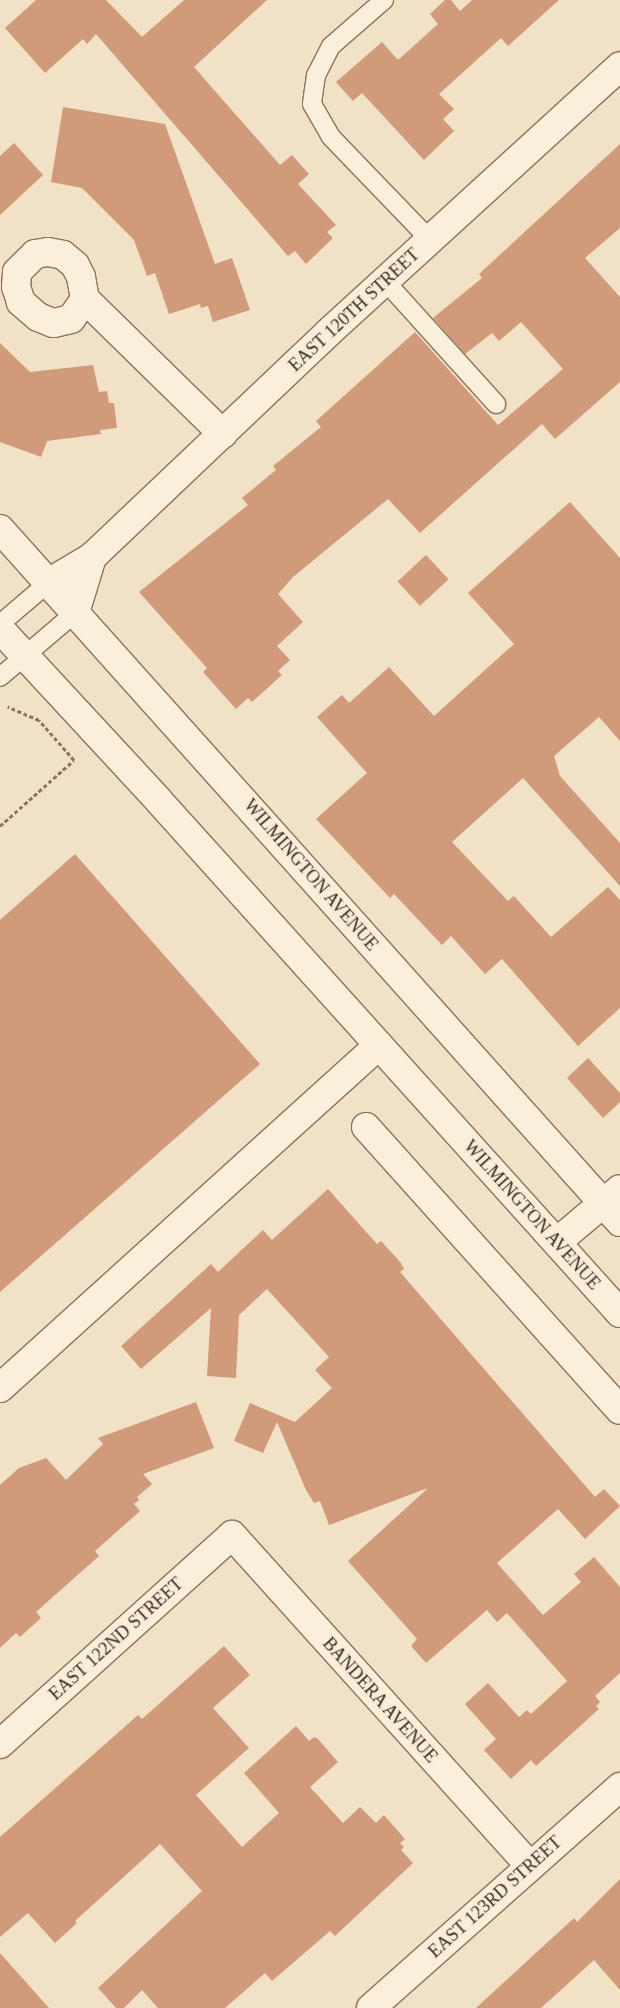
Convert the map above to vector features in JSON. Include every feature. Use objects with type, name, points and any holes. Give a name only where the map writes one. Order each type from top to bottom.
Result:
[{"type":"street","name":"EAST 120TH STREET","points":[[48,583],[92,557],[385,281],[620,66]]},
{"type":"street","points":[[85,299],[222,434]]},
{"type":"street","name":"WILMINGTON AVENUE","points":[[0,529],[614,1205]]},
{"type":"street","name":"EAST 120TH STREET","points":[[75,613],[92,557]]},
{"type":"street","name":"WILMINGTON AVENUE","points":[[0,629],[620,1313]]},
{"type":"street","points":[[0,1388],[379,1045]]},
{"type":"street","points":[[366,1127],[620,1410]]},
{"type":"street","points":[[557,1242],[614,1205]]},
{"type":"street","name":"EAST 122ND STREET","points":[[0,1744],[232,1535]]},
{"type":"street","name":"BANDERA AVENUE","points":[[232,1535],[529,1865]]},
{"type":"street","name":"EAST 123RD STREET","points":[[371,2008],[529,1865],[620,1787]]},
{"type":"lane","points":[[384,0],[331,46],[316,75],[312,104],[331,137],[430,240]]},
{"type":"lane","points":[[385,281],[496,404]]},
{"type":"lane","points":[[0,624],[48,583]]},
{"type":"lane","points":[[0,678],[75,613]]},
{"type":"path","points":[[0,826],[74,760],[39,720],[8,706]]},
{"type":"building","points":[[36,0],[106,0],[142,37],[184,0],[267,0],[194,67],[280,165],[292,155],[309,174],[298,184],[336,225],[327,232],[333,238],[306,264],[295,251],[288,256],[96,34],[87,44],[83,39],[45,73],[5,28]]},
{"type":"building","points":[[445,0],[451,0],[460,11],[472,0],[559,0],[508,46],[501,38],[439,94],[454,109],[443,119],[454,131],[424,160],[362,93],[353,101],[336,82],[382,42],[398,60],[438,24],[430,14]]},
{"type":"building","points":[[63,107],[165,124],[215,264],[232,258],[250,310],[213,322],[208,306],[201,308],[200,304],[169,314],[155,273],[147,276],[134,240],[82,188],[51,182]]},
{"type":"building","points":[[14,143],[43,175],[0,215],[0,156]]},
{"type":"building","points":[[620,144],[620,228],[585,258],[620,297],[620,382],[555,439],[542,424],[420,533],[388,499],[293,577],[278,594],[303,622],[277,646],[290,660],[278,671],[282,675],[252,702],[248,698],[236,709],[203,672],[207,668],[139,592],[248,505],[242,498],[276,470],[273,466],[321,427],[316,421],[415,332],[498,425],[563,369],[521,322],[499,341],[492,333],[465,354],[433,318],[482,278],[479,274]]},
{"type":"building","points":[[0,343],[30,372],[93,365],[99,392],[107,391],[109,403],[114,403],[117,428],[100,430],[101,434],[47,441],[41,457],[0,442]]},
{"type":"building","points":[[570,502],[620,558],[620,741],[599,717],[554,756],[560,776],[620,843],[620,886],[523,778],[452,842],[508,901],[514,896],[551,937],[608,887],[620,900],[620,1008],[578,1046],[502,959],[485,974],[451,936],[442,945],[394,894],[390,898],[316,819],[367,773],[317,717],[342,695],[349,703],[389,667],[434,716],[514,644],[468,593]]},
{"type":"building","points":[[426,555],[449,579],[420,606],[397,582]]},
{"type":"building","points":[[75,854],[260,1064],[0,1292],[0,920]]},
{"type":"building","points":[[588,1058],[620,1093],[620,1102],[603,1118],[567,1078]]},
{"type":"building","points":[[328,1189],[377,1244],[381,1241],[401,1263],[404,1269],[400,1272],[595,1497],[604,1489],[620,1506],[585,1539],[558,1509],[497,1563],[543,1615],[581,1582],[574,1574],[594,1557],[620,1587],[620,1673],[595,1696],[600,1702],[596,1706],[599,1709],[536,1766],[531,1760],[511,1779],[484,1750],[496,1739],[465,1704],[488,1683],[519,1717],[527,1710],[531,1714],[567,1681],[507,1613],[497,1622],[487,1610],[426,1663],[411,1646],[417,1639],[348,1561],[428,1488],[329,1525],[320,1501],[314,1503],[306,1490],[277,1422],[263,1453],[234,1441],[250,1403],[295,1422],[332,1388],[315,1370],[329,1357],[267,1289],[239,1315],[236,1378],[207,1376],[211,1308],[141,1369],[121,1346],[211,1264],[218,1272],[263,1230],[272,1240]]},
{"type":"building","points":[[196,1402],[214,1448],[143,1474],[152,1484],[137,1497],[139,1500],[134,1504],[140,1511],[95,1551],[99,1556],[36,1612],[41,1618],[20,1637],[16,1633],[0,1648],[0,1485],[19,1468],[46,1458],[66,1480],[103,1444],[98,1438]]},
{"type":"building","points":[[224,1646],[250,1675],[213,1708],[249,1748],[196,1795],[242,1847],[279,1813],[244,1773],[296,1726],[309,1741],[314,1737],[318,1739],[338,1762],[310,1787],[343,1823],[360,1807],[376,1823],[384,1815],[405,1839],[400,1843],[404,1847],[401,1850],[413,1863],[335,1936],[330,1931],[272,1981],[265,1973],[225,2008],[158,2008],[142,1990],[124,2008],[116,2008],[98,1988],[202,1891],[160,1844],[75,1921],[77,1923],[55,1943],[28,1913],[0,1937],[0,1837],[138,1715],[142,1719]]},
{"type":"building","points":[[620,1879],[620,1990],[594,1960],[541,2008],[476,2008],[574,1918],[577,1922]]},
{"type":"building","points":[[0,1953],[49,2008],[0,2008]]}]
